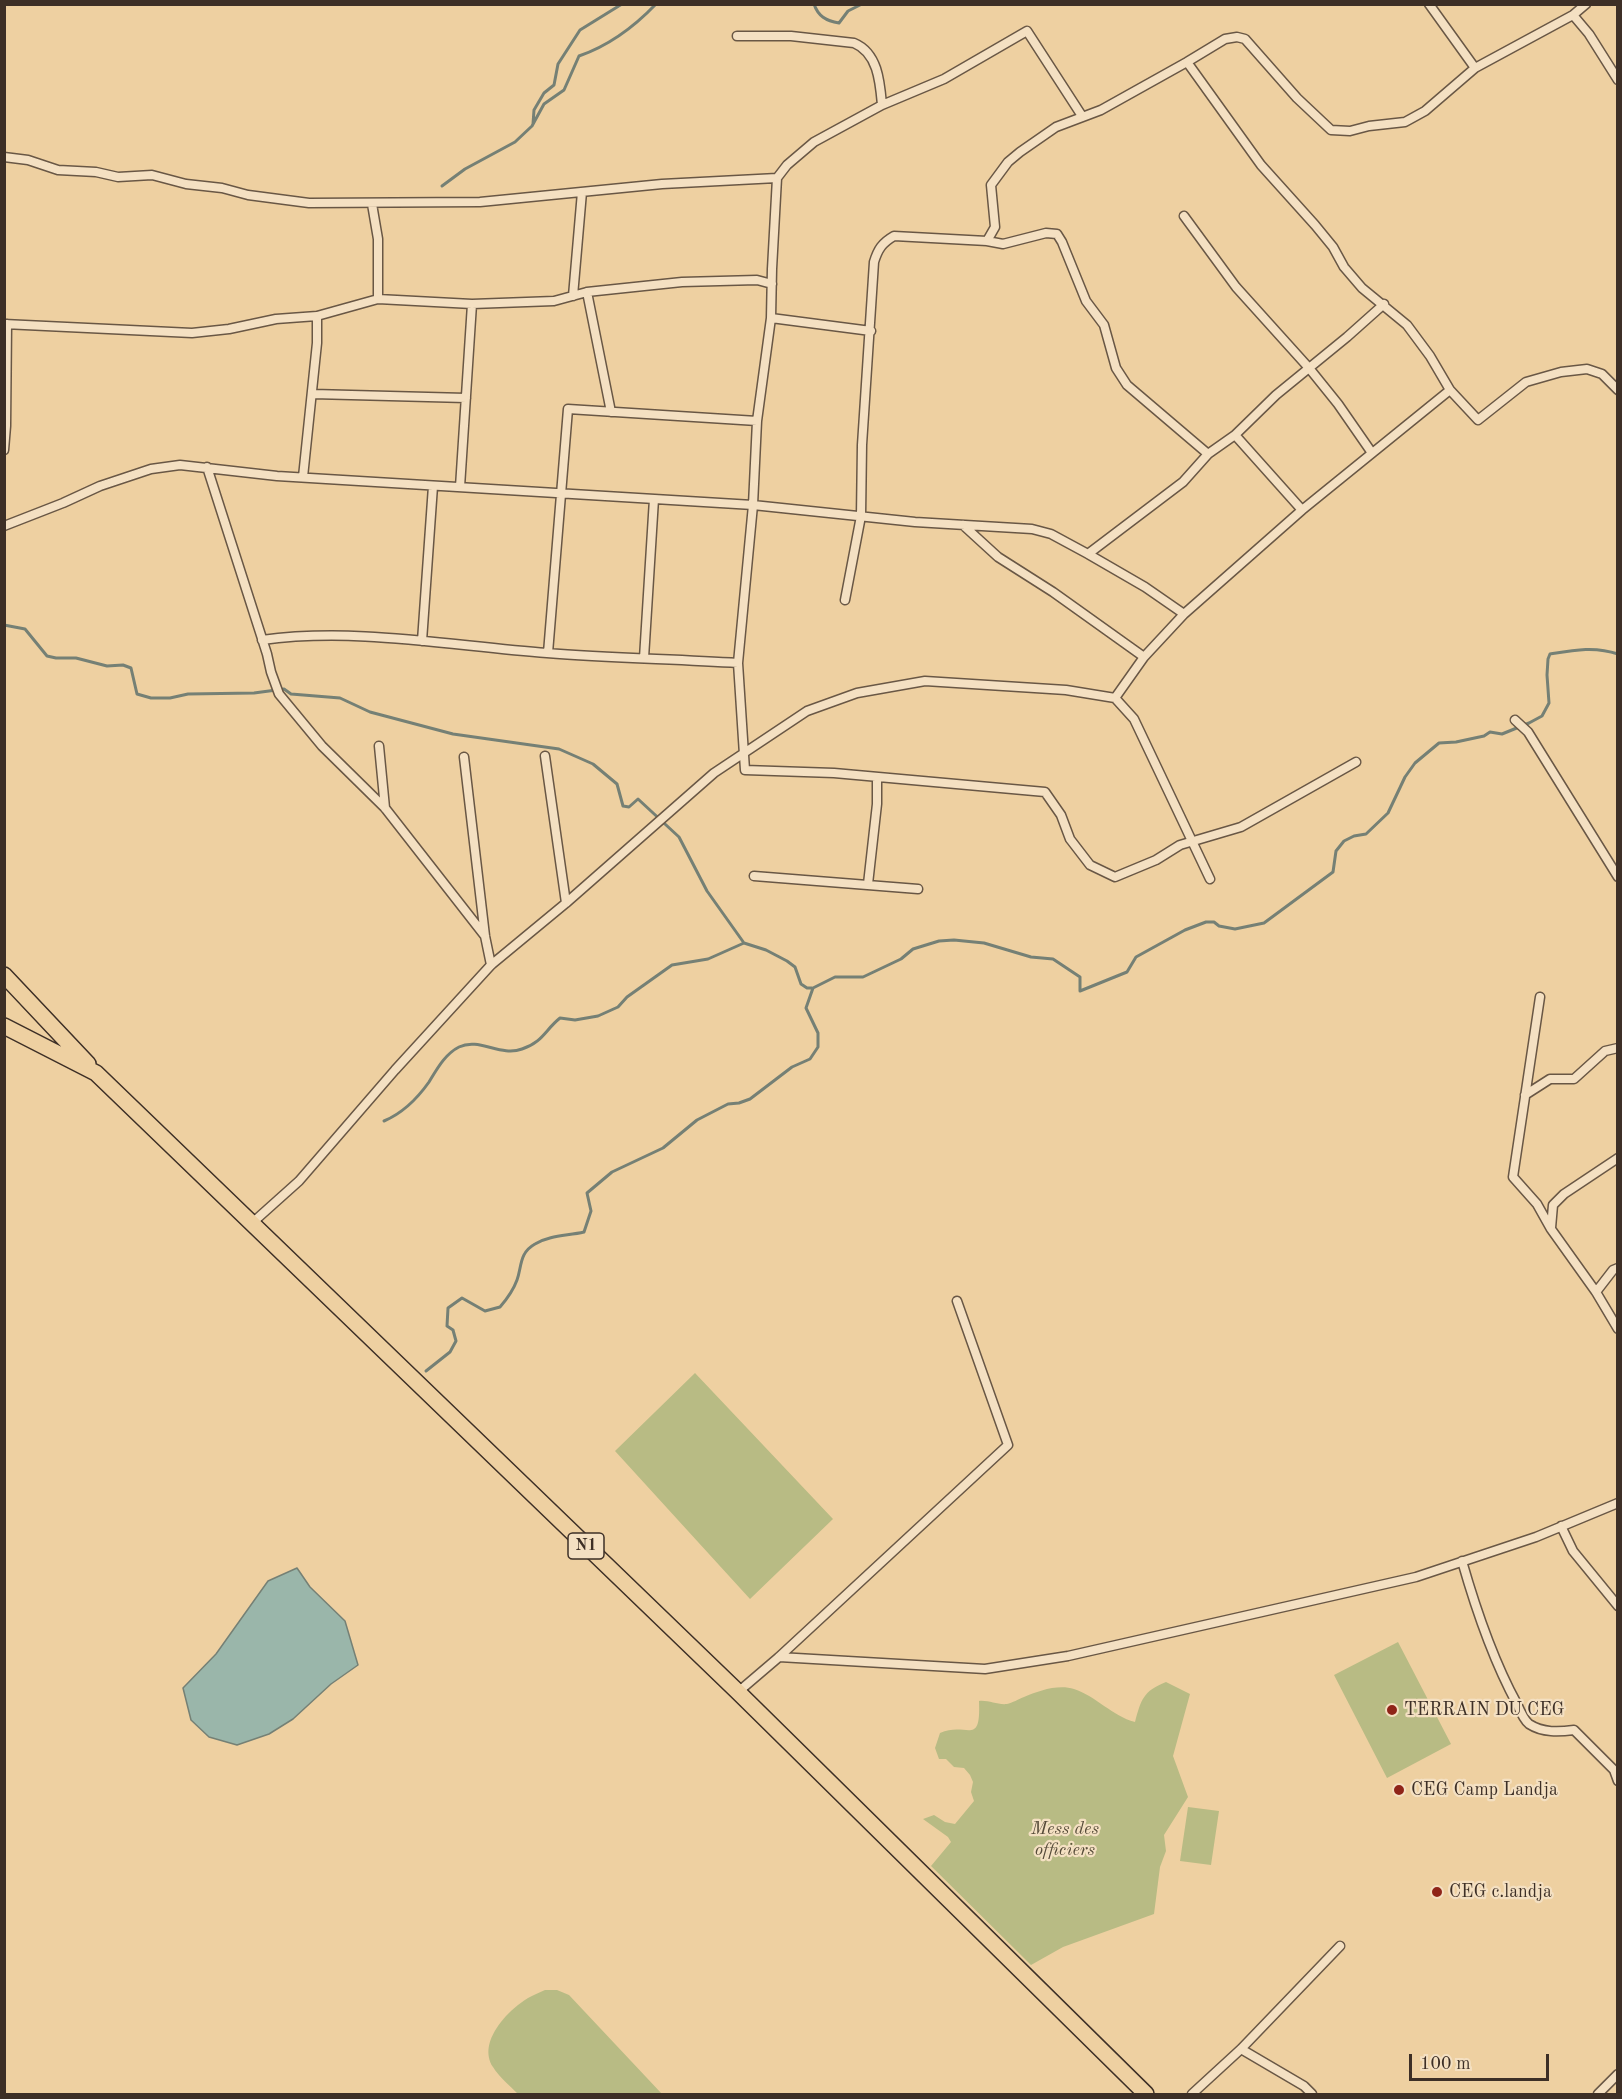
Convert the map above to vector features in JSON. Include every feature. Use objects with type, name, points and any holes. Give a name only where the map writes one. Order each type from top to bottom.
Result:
[{"type":"highway","points":[[4,975],[96,1073]]},
{"type":"highway","name":"N1","points":[[4,1026],[96,1073],[250,1224],[738,1692],[1146,2094]]},
{"type":"street","points":[[1429,4],[1475,68]]},
{"type":"street","points":[[987,241],[995,227],[991,185],[1008,162],[1056,127],[1101,110],[1225,39],[1237,37],[1245,39],[1297,98],[1331,130],[1350,131],[1369,126],[1405,122],[1425,111],[1475,68],[1573,15],[1586,4]]},
{"type":"street","points":[[1573,15],[1589,34],[1617,80]]},
{"type":"street","points":[[1082,116],[1027,31],[944,79],[882,105],[814,142],[787,165],[777,178],[771,318],[757,421],[753,505],[738,663],[745,770],[834,773],[1045,792],[1061,815],[1070,839],[1090,865],[1115,877],[1156,860],[1192,841],[1241,827],[1356,762]]},
{"type":"street","points":[[737,36],[791,36],[864,47],[873,61],[881,86],[882,105]]},
{"type":"street","points":[[1187,62],[1261,165],[1315,225],[1333,247],[1344,267],[1362,288],[1407,325],[1430,356],[1450,390],[1478,420],[1526,382],[1561,372],[1587,369],[1602,374],[1617,390]]},
{"type":"street","points":[[4,157],[28,160],[58,170],[96,172],[118,177],[152,176],[186,184],[222,188],[248,195],[309,203],[480,202],[662,184],[777,178]]},
{"type":"street","points":[[573,296],[582,192]]},
{"type":"street","points":[[372,204],[378,239],[378,299]]},
{"type":"street","points":[[1184,216],[1236,287],[1338,404],[1372,453]]},
{"type":"street","points":[[845,600],[861,516],[862,445],[874,262],[878,249],[894,236],[987,241],[1003,244],[1046,233],[1056,234],[1062,242],[1086,301],[1104,325],[1116,368],[1127,386],[1208,454]]},
{"type":"street","points":[[4,450],[6,324],[192,333],[229,329],[276,319],[317,316],[378,299],[472,304],[555,301],[586,292],[682,282],[757,280],[772,284]]},
{"type":"street","points":[[586,292],[611,412]]},
{"type":"street","points":[[460,487],[472,304]]},
{"type":"street","points":[[1088,554],[1183,482],[1208,454],[1235,435],[1276,395],[1347,338],[1384,304]]},
{"type":"street","points":[[303,477],[313,394],[317,316]]},
{"type":"street","points":[[771,318],[871,331]]},
{"type":"street","points":[[1115,698],[1144,657],[1184,614],[1302,510],[1450,390]]},
{"type":"street","points":[[313,394],[466,398]]},
{"type":"street","points":[[548,653],[568,410],[757,421]]},
{"type":"street","points":[[1235,435],[1302,510]]},
{"type":"street","points":[[4,526],[100,486],[151,469],[180,465],[303,477],[753,505],[963,525],[1032,529],[1051,534],[1088,554],[1145,587],[1184,614]]},
{"type":"street","points":[[207,467],[278,689],[322,746],[385,808],[485,936]]},
{"type":"street","points":[[422,641],[433,486]]},
{"type":"street","points":[[644,658],[654,499]]},
{"type":"street","points":[[963,525],[998,557],[1053,592],[1144,657]]},
{"type":"street","points":[[262,640],[328,635],[548,653],[738,663]]},
{"type":"street","points":[[250,1224],[299,1181],[491,965],[566,903],[714,773],[807,711],[857,693],[925,681],[1066,690],[1115,698],[1134,719],[1210,879]]},
{"type":"street","points":[[1515,720],[1528,732],[1617,877]]},
{"type":"street","points":[[379,746],[385,808]]},
{"type":"street","points":[[545,756],[566,903]]},
{"type":"street","points":[[464,757],[485,936],[491,965]]},
{"type":"street","points":[[868,884],[877,777]]},
{"type":"street","points":[[753,876],[918,889]]},
{"type":"street","points":[[1540,997],[1513,1177],[1537,1204],[1551,1229],[1596,1292],[1617,1329]]},
{"type":"street","points":[[1525,1095],[1550,1079],[1575,1079],[1605,1051],[1617,1048]]},
{"type":"street","points":[[1551,1229],[1553,1205],[1564,1194],[1617,1158]]},
{"type":"street","points":[[1596,1292],[1617,1268]]},
{"type":"street","points":[[738,1692],[779,1657],[1008,1445],[957,1301]]},
{"type":"street","points":[[779,1657],[985,1669],[1068,1656],[1416,1577],[1561,1526],[1617,1503]]},
{"type":"street","points":[[1561,1526],[1573,1551],[1617,1606]]},
{"type":"street","points":[[1462,1562],[1473,1600],[1501,1672],[1527,1722],[1539,1729],[1556,1732],[1574,1730],[1616,1768],[1617,1781]]},
{"type":"street","points":[[1192,2094],[1241,2049],[1340,1946]]},
{"type":"street","points":[[1241,2049],[1304,2086],[1312,2094]]},
{"type":"street","points":[[1598,2094],[1617,2074]]},
{"type":"green space","points":[[695,1373],[833,1519],[750,1599],[615,1451]]},
{"type":"green space","name":"TERRAIN DU CEG","points":[[1398,1642],[1451,1744],[1387,1778],[1334,1675]]},
{"type":"green space","name":"Mess des officiers","points":[[1166,1682],[1190,1694],[1173,1756],[1188,1797],[1164,1835],[1166,1851],[1160,1867],[1154,1914],[1063,1947],[1031,1965],[931,1866],[951,1842],[948,1837],[923,1819],[934,1815],[945,1822],[955,1824],[974,1801],[971,1792],[973,1782],[970,1775],[964,1768],[954,1767],[946,1759],[939,1759],[935,1748],[940,1733],[950,1730],[975,1729],[978,1724],[979,1701],[1007,1704],[1042,1691],[1061,1687],[1082,1692],[1135,1722],[1144,1697],[1152,1689]]},
{"type":"green space","points":[[1188,1807],[1219,1811],[1211,1865],[1180,1861]]},
{"type":"green space","points":[[545,1990],[557,1990],[569,1995],[662,2094],[518,2094],[493,2067],[489,2057],[489,2047],[497,2028],[512,2010],[528,1998]]},
{"type":"shaded area","points":[[297,1568],[310,1587],[345,1621],[358,1665],[331,1684],[293,1719],[269,1734],[237,1745],[209,1737],[191,1720],[183,1688],[216,1654],[268,1581]]},
{"type":"waterway","points":[[533,124],[534,110],[544,93],[554,85],[558,64],[580,30],[622,4]]},
{"type":"waterway","points":[[442,186],[465,169],[515,142],[532,126],[544,104],[564,90],[579,56],[600,47],[620,34],[656,4]]},
{"type":"waterway","points":[[814,4],[823,17],[839,23],[848,11],[862,4]]},
{"type":"waterway","points":[[4,625],[25,629],[47,656],[76,658],[107,666],[123,665],[131,668],[137,694],[151,698],[170,698],[188,694],[254,693],[284,689],[291,694],[340,698],[370,712],[453,734],[559,749],[593,764],[617,784],[623,806],[629,807],[638,799],[679,837],[707,891],[744,943],[766,950],[787,961],[795,967],[801,984],[812,988]]},
{"type":"waterway","points":[[426,1371],[450,1352],[456,1341],[453,1330],[447,1326],[448,1308],[462,1298],[485,1311],[500,1307],[514,1288],[526,1251],[547,1239],[584,1232],[591,1211],[587,1193],[612,1172],[663,1148],[697,1120],[728,1104],[750,1099],[792,1067],[810,1059],[818,1047],[818,1033],[806,1008],[813,988],[835,977],[863,977],[901,959],[913,949],[939,941],[954,940],[984,943],[1031,957],[1053,959],[1080,977],[1080,991],[1127,972],[1136,957],[1185,930],[1206,922],[1214,922],[1219,926],[1235,929],[1264,923],[1333,872],[1336,851],[1344,841],[1366,834],[1388,813],[1405,777],[1415,763],[1439,743],[1484,736],[1490,732],[1502,734],[1542,716],[1549,703],[1547,675],[1550,654],[1593,649],[1618,654]]},
{"type":"waterway","points":[[384,1121],[403,1110],[414,1100],[445,1058],[459,1047],[474,1044],[506,1051],[522,1049],[539,1039],[560,1018],[575,1020],[598,1016],[618,1007],[627,997],[672,965],[708,959],[744,943]]},
{"type":"place","name":"TERRAIN DU CEG","points":[[1392,1710]]},
{"type":"place","name":"CEG Camp Landja","points":[[1399,1790]]},
{"type":"place","name":"CEG c.landja","points":[[1437,1892]]}]
